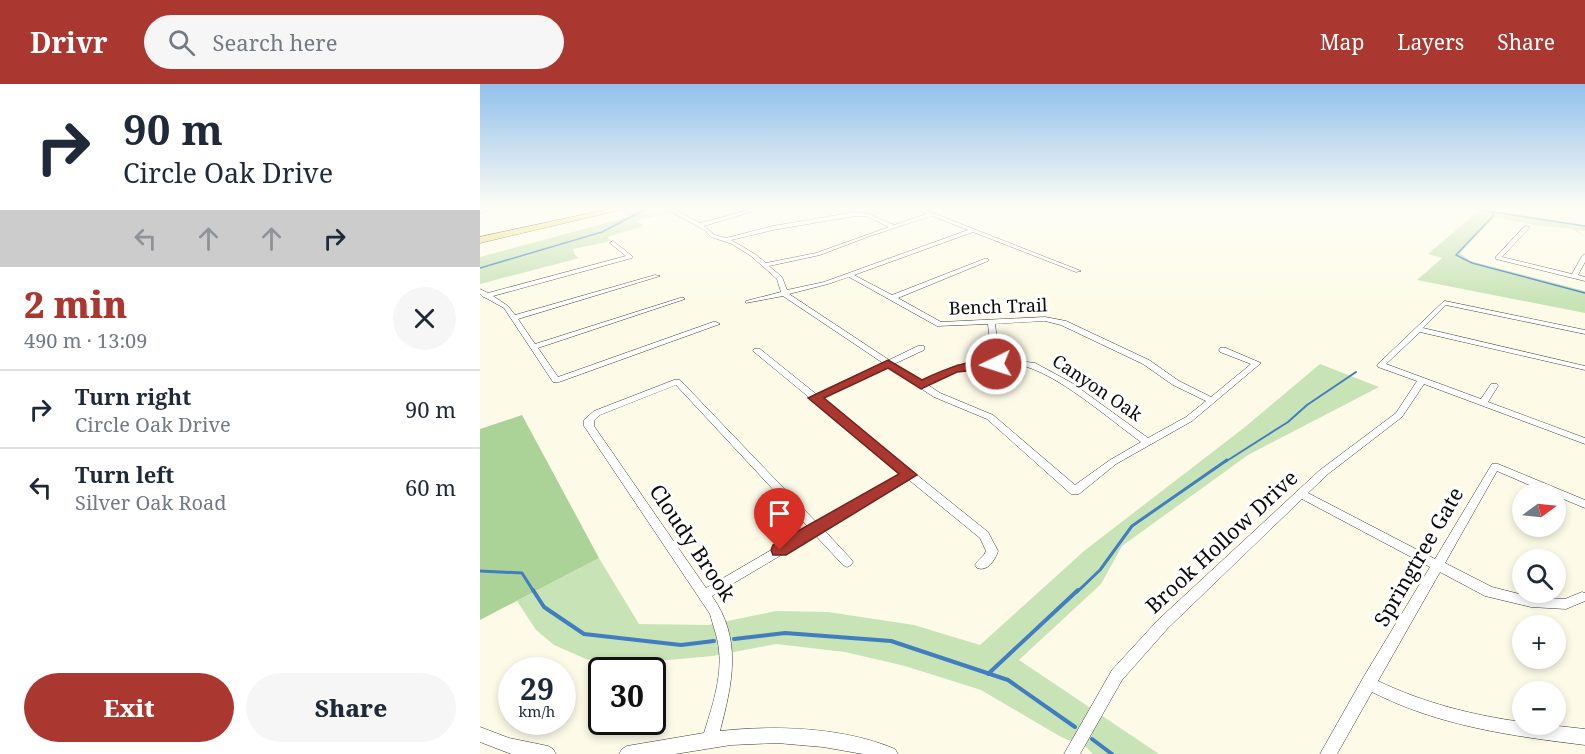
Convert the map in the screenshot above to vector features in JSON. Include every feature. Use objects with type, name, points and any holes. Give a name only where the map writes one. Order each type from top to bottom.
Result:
[{"type":"street","points":[[765,265],[818,254],[859,239]]},
{"type":"street","points":[[748,302],[850,275],[948,239]]},
{"type":"street","points":[[996,239],[1078,272]]},
{"type":"street","points":[[1516,239],[1498,258],[1585,279]]},
{"type":"street","points":[[726,240],[765,265],[780,278],[790,299],[937,395],[990,417],[1075,491],[1113,462],[1189,419],[1257,363],[1222,350]]},
{"type":"street","points":[[482,295],[630,257],[614,243]]},
{"type":"street","points":[[1574,277],[1585,256]]},
{"type":"street","points":[[892,298],[986,260]]},
{"type":"street","name":"Bench Trail","points":[[850,275],[940,324],[1045,319],[1063,322],[1146,362],[1176,383],[1211,400]]},
{"type":"street","points":[[514,318],[657,276]]},
{"type":"street","points":[[482,295],[506,307],[556,380],[716,324]]},
{"type":"street","points":[[533,347],[682,299]]},
{"type":"street","points":[[1585,332],[1445,303],[1381,365],[1585,441]]},
{"type":"street","points":[[991,322],[996,364]]},
{"type":"street","points":[[1418,329],[1585,368]]},
{"type":"street","points":[[815,398],[921,348]]},
{"type":"street","points":[[757,351],[984,535],[992,551],[990,557],[981,566]]},
{"type":"street","name":"Canyon Oak","points":[[921,385],[955,368],[1019,363],[1042,370],[1069,385],[1149,443]]},
{"type":"street","name":"Brook Hollow Drive","points":[[1072,754],[1105,694],[1134,655],[1163,624],[1332,466],[1400,415],[1422,380]]},
{"type":"street","name":"Cloudy Brook","points":[[710,740],[722,695],[726,650],[716,612],[589,426],[589,420],[593,416],[677,382],[817,528]]},
{"type":"street","points":[[1483,403],[1494,386]]},
{"type":"street","name":"Springtree Gate","points":[[1328,754],[1495,466],[1585,504]]},
{"type":"street","points":[[704,595],[909,475]]},
{"type":"street","points":[[1302,495],[1489,592],[1511,600],[1566,604],[1582,597]]},
{"type":"street","points":[[817,528],[847,562]]},
{"type":"street","points":[[1368,683],[1407,703],[1466,722],[1585,737]]},
{"type":"street","points":[[480,734],[509,746],[548,754]]},
{"type":"street","points":[[627,754],[710,740],[797,736],[838,741],[890,754]]},
{"type":"green space","points":[[546,239],[610,240],[573,249],[579,258],[480,284],[480,257]]},
{"type":"green space","points":[[1445,239],[1473,239],[1460,253],[1470,261],[1585,291],[1585,313],[1417,280],[1442,258],[1428,254]]},
{"type":"green space","points":[[1320,364],[1379,387],[1248,455],[1122,546],[1101,584],[1019,660],[1159,754],[1093,754],[1086,747],[1061,737],[981,690],[905,666],[845,652],[776,644],[713,656],[666,660],[666,657],[588,657],[586,659],[554,645],[536,630],[517,601],[599,558],[639,624],[708,625],[776,611],[828,612],[914,625],[980,645],[1084,551],[1245,427]]},
{"type":"green space","points":[[522,415],[599,558],[480,620],[480,429]]},
{"type":"waterway","points":[[480,268],[577,239]]},
{"type":"waterway","points":[[1471,239],[1456,255],[1472,263],[1585,293]]},
{"type":"waterway","points":[[1225,462],[1288,422],[1307,405],[1356,372]]},
{"type":"waterway","points":[[1077,592],[1100,570],[1132,526],[1227,460]]},
{"type":"waterway","points":[[480,571],[522,573],[534,592]]},
{"type":"waterway","points":[[533,590],[544,607],[584,634],[681,645],[714,641]]},
{"type":"waterway","points":[[989,674],[1078,590]]},
{"type":"waterway","points":[[734,639],[785,633],[891,641],[989,674]]},
{"type":"waterway","points":[[989,674],[1008,680],[1075,727]]},
{"type":"waterway","points":[[1092,739],[1112,754]]},
{"type":"route","points":[[780,550],[909,475],[815,398],[888,363],[921,385],[955,368],[996,364]]}]
